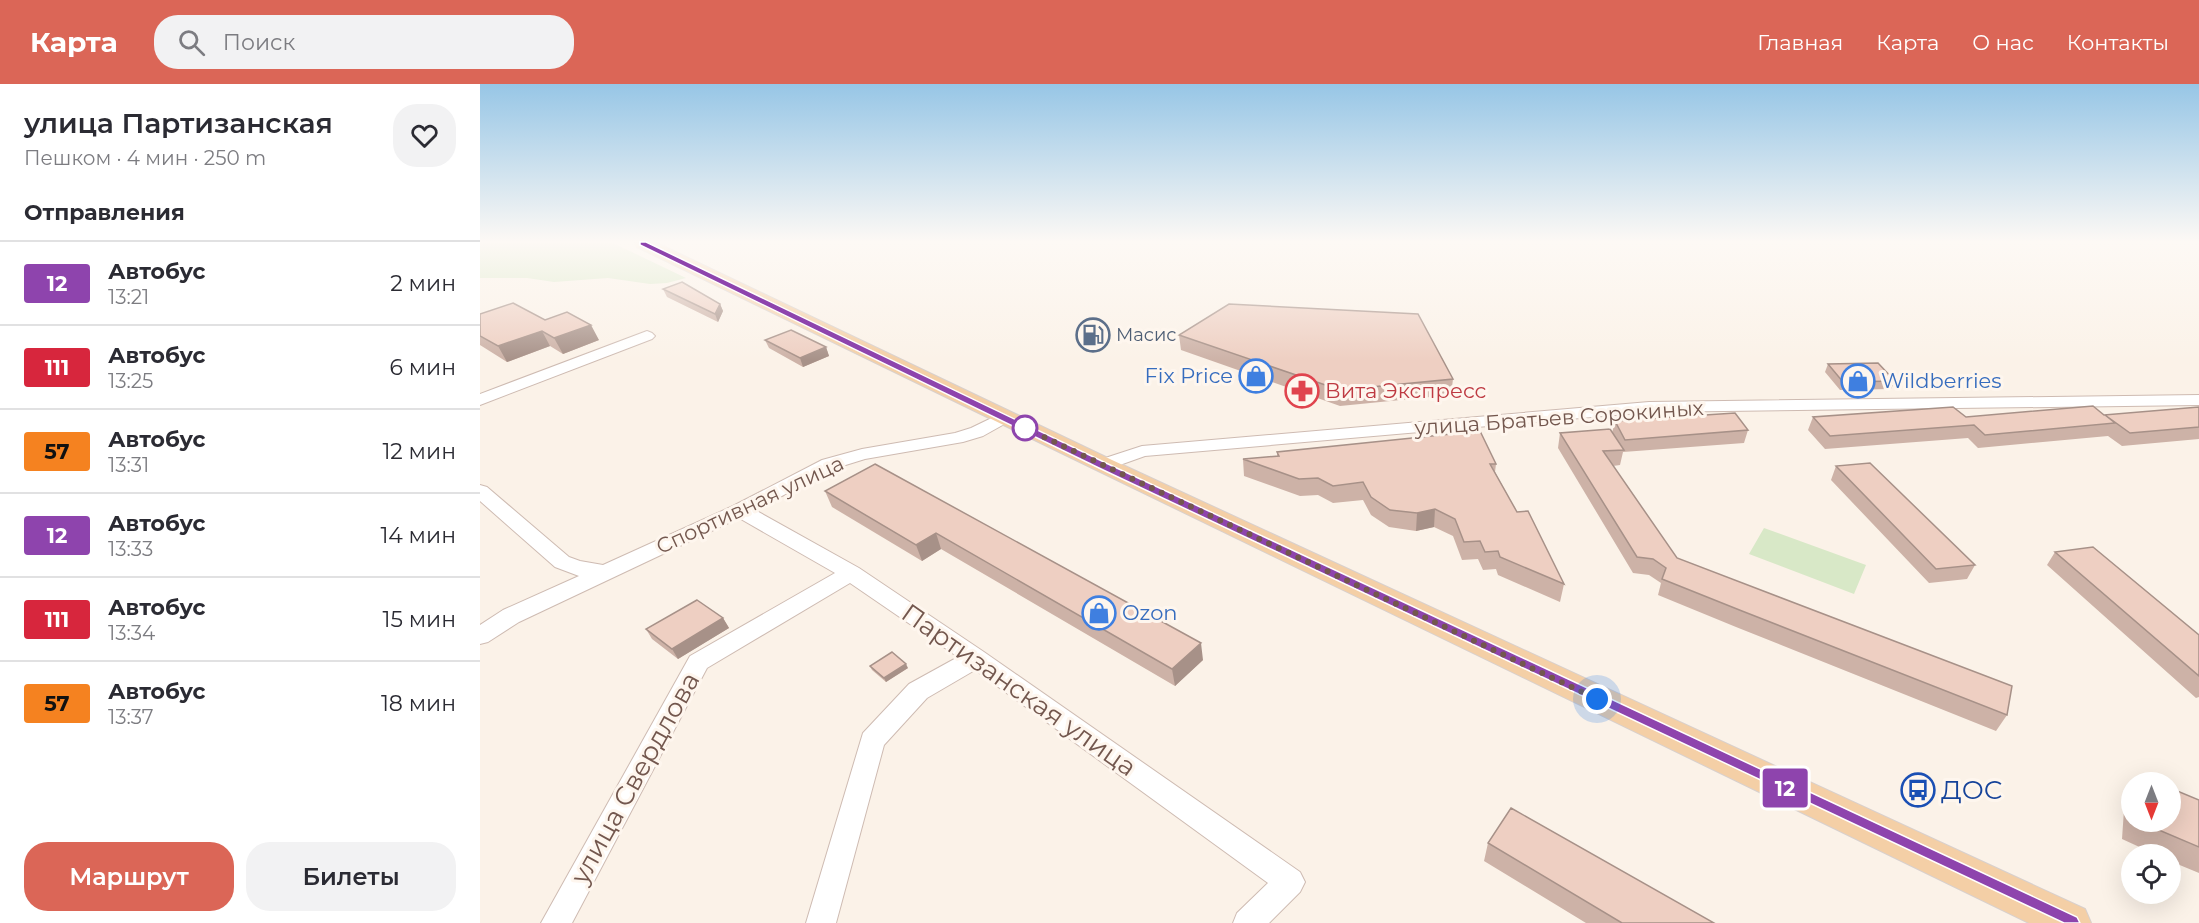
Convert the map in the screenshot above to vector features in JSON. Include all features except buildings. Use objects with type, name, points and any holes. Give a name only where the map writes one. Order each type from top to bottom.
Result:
[{"type":"main road","points":[[723,282],[1002,418],[2071,923]]},
{"type":"street","points":[[480,400],[646,336]]},
{"type":"street","name":"улица Братьев Сорокиных","points":[[1102,465],[1142,451],[1649,407],[2199,400]]},
{"type":"street","name":"Спортивная улица","points":[[480,636],[511,616],[740,510],[829,464],[862,454],[957,438],[977,432],[1002,418]]},
{"type":"street","points":[[480,491],[562,562],[576,568],[603,572]]},
{"type":"street","name":"Партизанская улица","points":[[740,510],[851,573],[976,658],[1290,882],[1248,923]]},
{"type":"street","name":"улица Свердлова","points":[[556,923],[698,662],[851,573]]},
{"type":"street","points":[[821,923],[872,740],[918,691],[976,658]]},
{"type":"green space","points":[[637,282],[670,282],[667,283]]},
{"type":"green space","points":[[1764,528],[1866,565],[1854,594],[1749,554]]},
{"type":"bus line","name":"12","points":[[724,282],[1102,465],[2071,923]]},
{"type":"place","name":"Масис","points":[[1093,335]]},
{"type":"place","name":"Fix Price","points":[[1256,376]]},
{"type":"place","name":"Wildberries","points":[[1858,381]]},
{"type":"place","name":"Вита Экспресс","points":[[1302,391]]},
{"type":"place","name":"Ozon","points":[[1099,613]]},
{"type":"place","name":"ДОС","points":[[1918,790]]},
{"type":"route","points":[[1025,428],[1597,699]]}]
